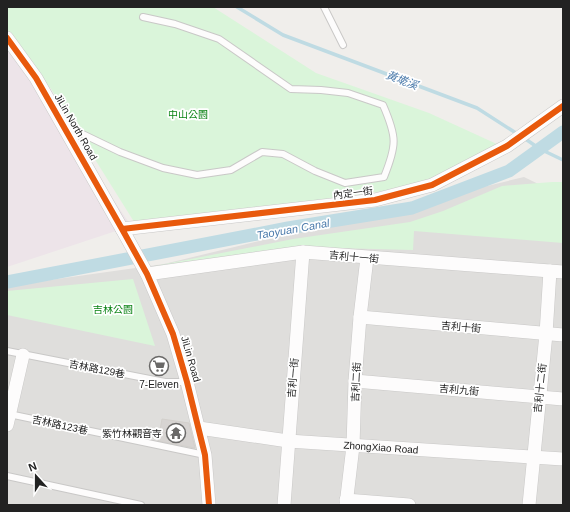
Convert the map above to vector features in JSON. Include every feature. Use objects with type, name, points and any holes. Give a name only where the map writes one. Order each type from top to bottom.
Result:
[{"type":"street","name":"JiLin North Road","points":[[7,38],[36,78],[122,229]]},
{"type":"street","name":"內定一街","points":[[122,229],[375,200],[432,185],[507,146],[563,106]]},
{"type":"street","name":"JiLin Road","points":[[122,229],[144,269],[173,334],[187,382],[205,456],[208,505]]},
{"type":"street","name":"吉利十一街","points":[[144,269],[303,252],[556,272]]},
{"type":"street","name":"吉利一街","points":[[284,505],[303,252]]},
{"type":"street","name":"吉利二街","points":[[346,502],[353,446],[355,381],[360,317],[367,258]]},
{"type":"street","name":"吉利十二街","points":[[529,505],[546,334],[556,272]]},
{"type":"street","name":"吉利十街","points":[[360,317],[563,336]]},
{"type":"street","points":[[8,417],[23,355]]},
{"type":"street","name":"吉利九街","points":[[355,381],[563,399]]},
{"type":"street","name":"ZhongXiao Road","points":[[199,428],[288,441],[563,459]]},
{"type":"street","points":[[346,502],[409,505]]},
{"type":"lane","points":[[324,7],[343,45]]},
{"type":"lane","points":[[63,124],[127,154],[162,168],[197,175],[231,170],[262,152],[283,154],[315,172],[345,183],[384,177],[393,155],[394,130],[383,105],[348,93],[291,89],[219,39],[175,24],[143,17]]},
{"type":"lane","name":"吉林路129巷","points":[[7,351],[165,382],[187,382]]},
{"type":"lane","name":"吉林路123巷","points":[[8,417],[205,456]]},
{"type":"lane","points":[[7,476],[141,505]]},
{"type":"shaded area","points":[[7,45],[136,233],[122,229],[7,267]]},
{"type":"shaded area","points":[[524,177],[563,196],[563,505],[7,505],[7,286],[164,264]]},
{"type":"green space","name":"中山公園","points":[[7,7],[213,7],[316,73],[429,113],[499,145],[421,186],[136,225],[51,89],[7,32]]},
{"type":"green space","points":[[563,182],[563,243],[414,231],[413,250],[296,247],[150,267],[293,239],[410,222],[443,211],[502,186]]},
{"type":"green space","name":"吉林公園","points":[[133,279],[155,346],[7,315],[7,291]]},
{"type":"building","name":"紫竹林觀音寺","points":[[162,419],[189,423],[195,448],[158,441]]},
{"type":"waterway","name":"黃墘溪","points":[[237,7],[283,35],[477,108],[519,135]]},
{"type":"waterway","name":"Taoyuan Canal","points":[[7,282],[288,228],[412,208],[509,171],[563,132]]},
{"type":"waterway","name":"黃墘溪","points":[[524,138],[540,149],[563,160]]},
{"type":"cycle path","points":[[7,38],[36,78],[122,229],[147,274],[173,334],[187,382],[205,455],[209,505]]},
{"type":"cycle path","points":[[122,229],[375,200],[432,185],[507,146],[563,106]]},
{"type":"place","name":"7-Eleven","points":[[159,366]]},
{"type":"place","name":"紫竹林觀音寺","points":[[176,433]]}]
